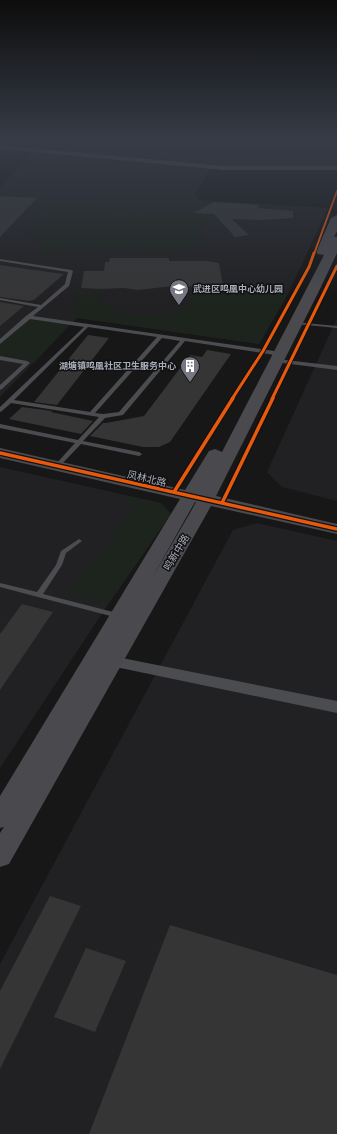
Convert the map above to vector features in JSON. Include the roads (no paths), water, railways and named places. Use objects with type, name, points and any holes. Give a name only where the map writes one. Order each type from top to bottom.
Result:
[{"type":"main road","name":"鸣新中路","points":[[0,818],[128,618],[198,498],[276,356],[296,324],[336,229]]},
{"type":"main road","name":"鸣新中路","points":[[276,356],[303,292],[336,229]]},
{"type":"main road","name":"凤林北路","points":[[0,453],[337,529]]},
{"type":"main road","name":"鸣新中路","points":[[0,856],[112,661],[128,618]]},
{"type":"street","points":[[112,661],[337,707]]},
{"type":"lane","points":[[0,260],[71,271],[67,284],[0,342]]},
{"type":"lane","points":[[0,299],[41,306]]},
{"type":"lane","points":[[28,317],[161,336],[337,368]]},
{"type":"lane","points":[[296,324],[337,327]]},
{"type":"lane","points":[[0,410],[87,326]]},
{"type":"lane","points":[[91,414],[161,336]]},
{"type":"lane","points":[[9,401],[103,416],[121,414],[183,340]]},
{"type":"lane","points":[[0,358],[27,363],[0,388]]},
{"type":"lane","points":[[57,466],[103,416]]},
{"type":"lane","points":[[0,426],[139,454]]},
{"type":"lane","points":[[39,595],[59,565],[63,552],[78,541]]},
{"type":"lane","points":[[0,585],[128,618]]},
{"type":"place","name":"武进区鸣凰中心幼儿园","points":[[179,306]]},
{"type":"place","name":"湖塘镇鸣凰社区卫生服务中心","points":[[190,383]]}]
